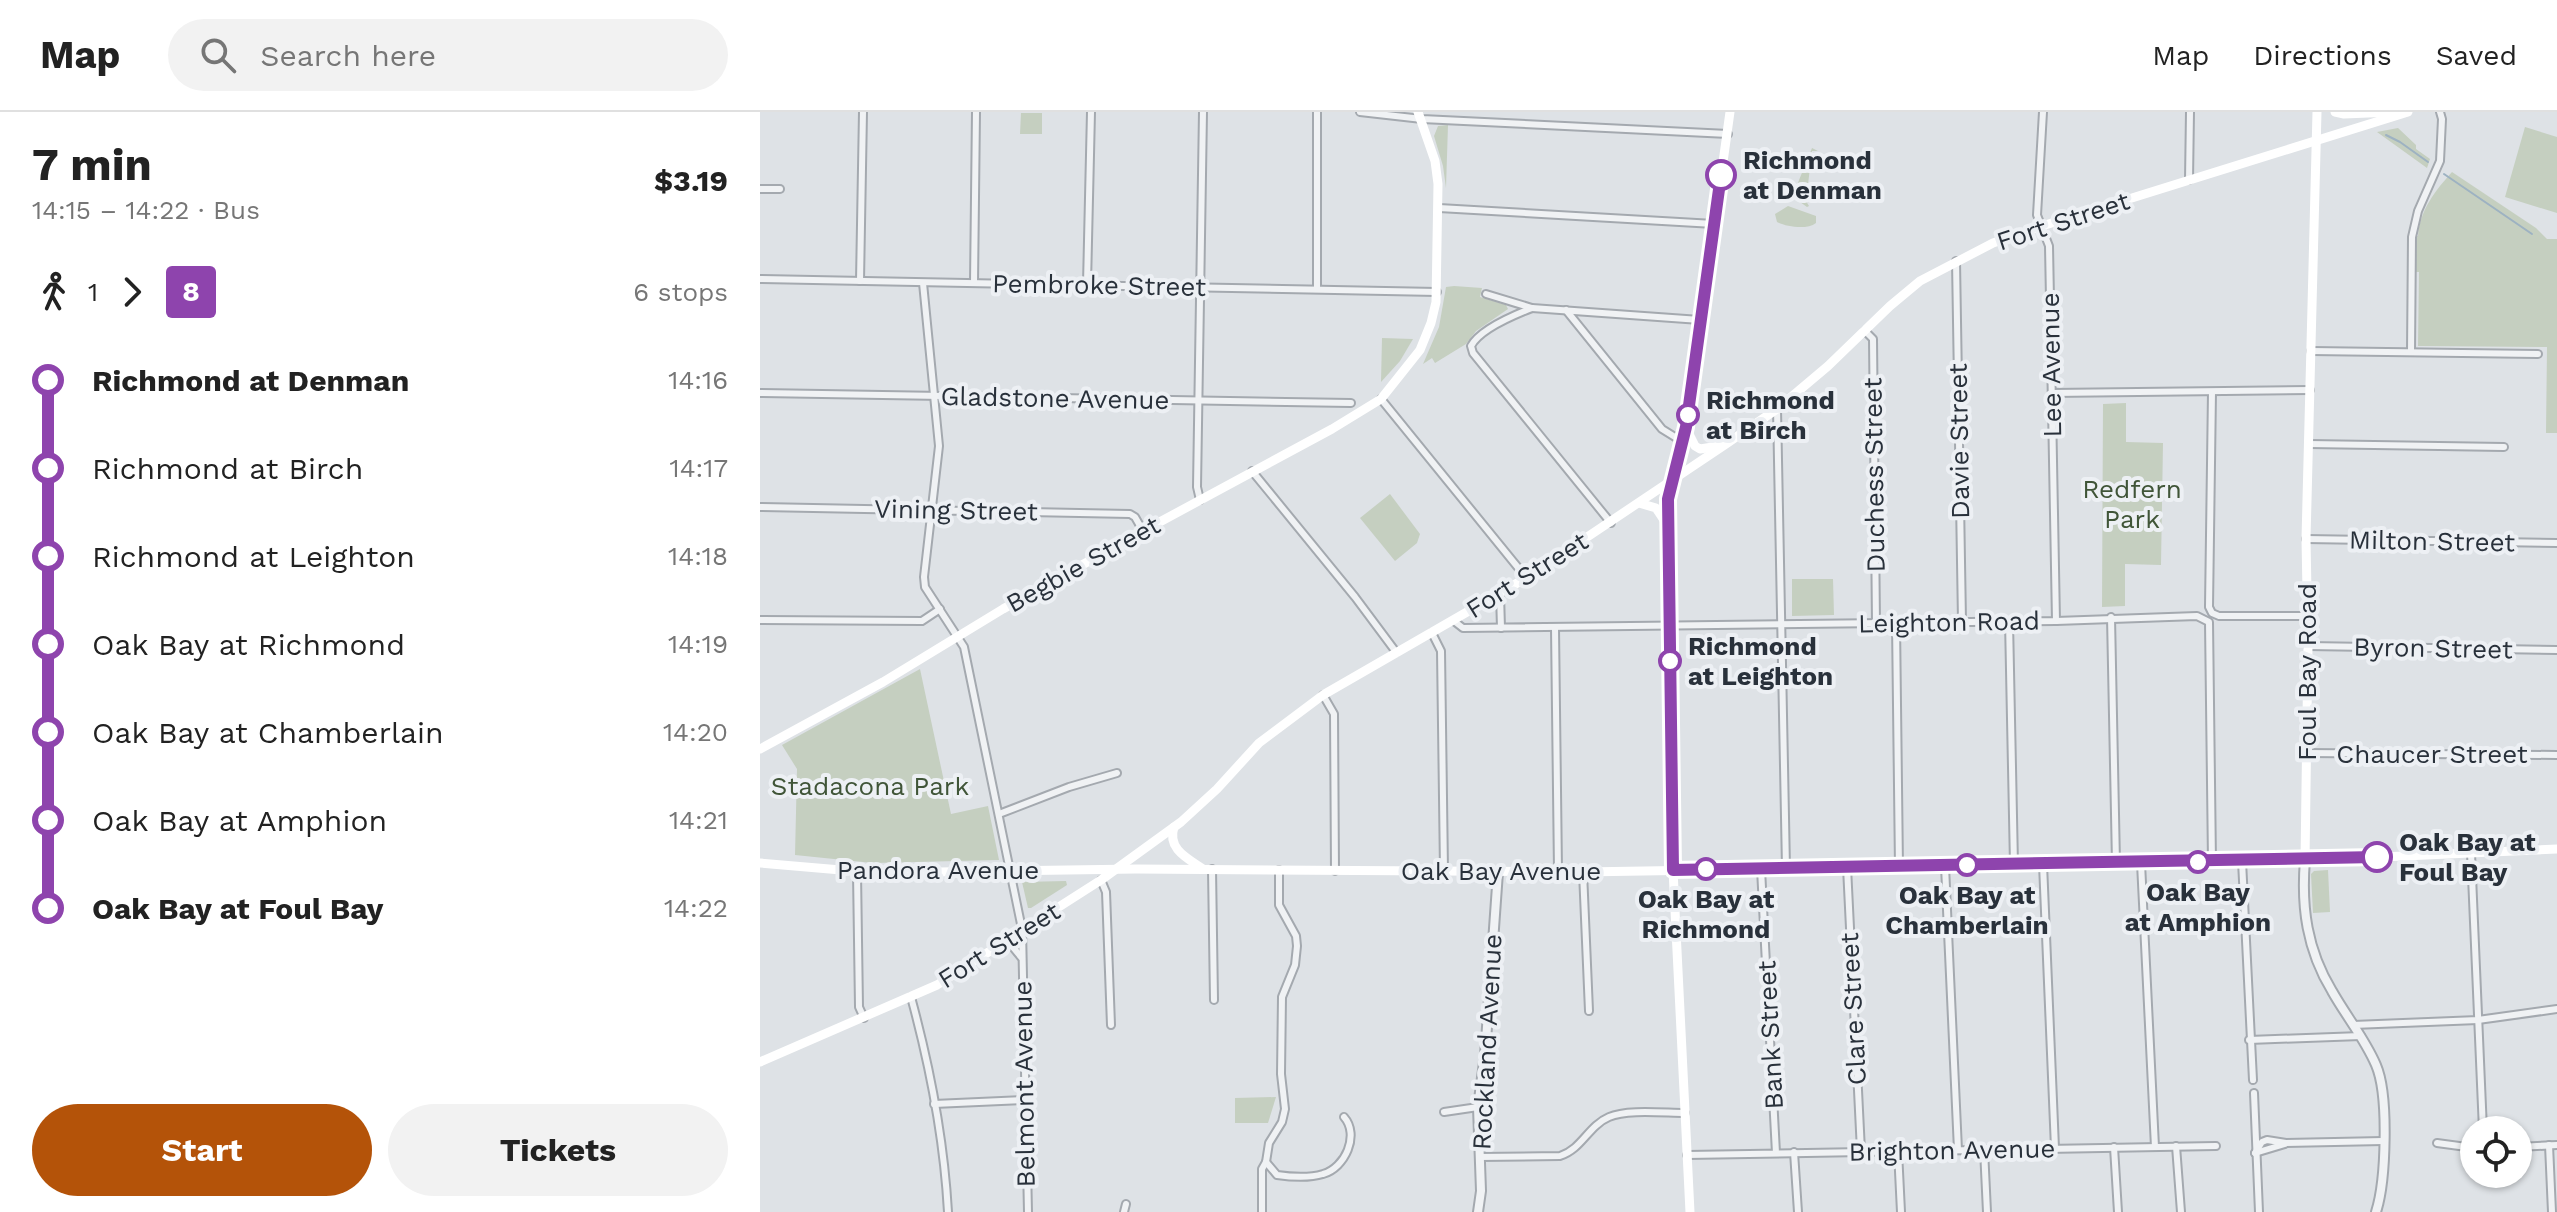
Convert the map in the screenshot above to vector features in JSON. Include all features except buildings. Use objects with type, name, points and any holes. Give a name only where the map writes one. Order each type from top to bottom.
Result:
[{"type":"main road","points":[[1690,1212],[1673,870],[1668,499],[1686,427],[1730,112]]},
{"type":"main road","name":"Foul Bay Road","points":[[2305,860],[2306,539],[2317,112]]},
{"type":"main road","points":[[2335,112],[2406,112]]},
{"type":"main road","name":"Fort Street","points":[[760,1062],[937,985],[1101,880],[1174,827],[1217,789],[1259,743],[1323,695],[1500,594],[1611,523],[1777,409],[1905,293],[1956,261],[1993,243],[2042,226],[2406,112]]},
{"type":"main road","name":"Begbie Street","points":[[760,749],[1381,399],[1420,350],[1431,323],[1437,292],[1439,208],[1435,161],[1420,115]]},
{"type":"main road","points":[[1686,427],[1691,440],[1700,449],[1726,444]]},
{"type":"main road","points":[[1639,503],[1656,508],[1668,526]]},
{"type":"main road","points":[[1174,827],[1172,835],[1176,850],[1207,869]]},
{"type":"main road","name":"Oak Bay Avenue","points":[[1117,869],[1583,872],[2305,860],[2557,849]]},
{"type":"main road","name":"Pandora Avenue","points":[[760,863],[857,873],[1117,869]]},
{"type":"street","points":[[860,281],[863,112]]},
{"type":"street","points":[[974,283],[976,112]]},
{"type":"street","points":[[1087,284],[1091,112]]},
{"type":"street","points":[[1200,500],[1197,487],[1204,112]]},
{"type":"street","points":[[1317,112],[1317,289]]},
{"type":"street","points":[[1360,112],[1728,134]]},
{"type":"street","name":"Lee Avenue","points":[[2043,112],[2037,215],[2049,246],[2056,621]]},
{"type":"street","points":[[2189,180],[2190,112]]},
{"type":"street","points":[[2411,352],[2412,237],[2418,211],[2440,161],[2440,112]]},
{"type":"street","points":[[760,189],[780,189]]},
{"type":"street","points":[[1439,208],[1714,224]]},
{"type":"street","name":"Davie Street","points":[[1956,261],[1962,621]]},
{"type":"street","name":"Pembroke Street","points":[[760,279],[1437,292]]},
{"type":"street","name":"Belmont Avenue","points":[[923,283],[939,446],[925,587],[964,647],[1022,929],[1028,1212]]},
{"type":"street","points":[[1486,294],[1532,308],[1700,320]]},
{"type":"street","points":[[1532,308],[1475,339],[1471,346],[1473,353],[1611,523]]},
{"type":"street","points":[[1566,310],[1662,429],[1683,442]]},
{"type":"street","name":"Duchess Street","points":[[1865,331],[1873,339],[1876,623]]},
{"type":"street","points":[[2311,351],[2538,354]]},
{"type":"street","points":[[2052,393],[2310,390]]},
{"type":"street","points":[[2212,392],[2209,607],[2212,613],[2219,616],[2308,616]]},
{"type":"street","name":"Gladstone Avenue","points":[[760,393],[1351,403]]},
{"type":"street","points":[[1381,399],[1520,570]]},
{"type":"street","points":[[1777,409],[1786,868]]},
{"type":"street","points":[[2309,444],[2504,447]]},
{"type":"street","points":[[1252,471],[1396,652]]},
{"type":"street","name":"Vining Street","points":[[760,507],[1130,514],[1143,531]]},
{"type":"street","name":"Milton Street","points":[[2306,539],[2557,543]]},
{"type":"street","points":[[1500,594],[1501,628]]},
{"type":"street","points":[[760,620],[922,621],[940,609]]},
{"type":"street","points":[[2111,617],[2116,863]]},
{"type":"street","name":"Leighton Road","points":[[1454,621],[1463,628],[1555,628],[2056,621],[2111,617],[2204,618],[2209,622],[2212,862]]},
{"type":"street","points":[[2009,621],[2014,865]]},
{"type":"street","points":[[1896,623],[1899,867]]},
{"type":"street","points":[[1555,628],[1558,871]]},
{"type":"street","points":[[1432,633],[1441,651],[1444,871]]},
{"type":"street","name":"Byron Street","points":[[2308,646],[2557,650]]},
{"type":"street","points":[[1323,695],[1334,714],[1335,871]]},
{"type":"street","name":"Chaucer Street","points":[[2306,753],[2557,755]]},
{"type":"street","points":[[999,814],[1069,787],[1117,773]]},
{"type":"street","points":[[2471,853],[2482,1116]]},
{"type":"street","name":"Foul Bay Road","points":[[2305,860],[2304,908],[2312,951],[2321,973],[2361,1036],[2377,1068],[2384,1100],[2376,1212]]},
{"type":"street","points":[[2242,861],[2253,1080]]},
{"type":"street","points":[[2141,863],[2155,1147]]},
{"type":"street","points":[[2043,864],[2055,1148]]},
{"type":"street","points":[[1945,866],[1958,1150]]},
{"type":"street","name":"Clare Street","points":[[1847,867],[1861,1151]]},
{"type":"street","points":[[1207,869],[1214,1000]]},
{"type":"street","name":"Bank Street","points":[[1761,869],[1776,1153]]},
{"type":"street","points":[[1262,1212],[1262,1169],[1269,1143],[1282,1122],[1285,1109],[1281,1074],[1282,997],[1295,965],[1297,946],[1296,936],[1279,905],[1279,870]]},
{"type":"street","name":"Rockland Avenue","points":[[1478,1212],[1481,1191],[1478,1107],[1485,1055],[1498,872]]},
{"type":"street","points":[[1583,872],[1589,1011]]},
{"type":"street","points":[[857,873],[859,1007],[864,1018]]},
{"type":"street","points":[[1101,880],[1106,892],[1111,1025]]},
{"type":"street","name":"Belmont Avenue","points":[[1000,945],[1007,943],[1021,957]]},
{"type":"street","points":[[911,997],[946,1169],[948,1212]]},
{"type":"street","points":[[2353,1025],[2478,1020],[2557,1009]]},
{"type":"street","points":[[2249,1040],[2361,1036]]},
{"type":"street","points":[[2254,1093],[2259,1212]]},
{"type":"street","points":[[934,1104],[1024,1100]]},
{"type":"street","points":[[1444,1112],[1478,1107]]},
{"type":"street","points":[[1479,1157],[1560,1156],[1578,1147],[1608,1117],[1685,1113]]},
{"type":"street","points":[[1266,1162],[1277,1175],[1323,1174],[1337,1166],[1349,1147],[1351,1124],[1344,1117]]},
{"type":"street","points":[[2255,1153],[2279,1148],[2286,1143],[2383,1141]]},
{"type":"street","points":[[2437,1143],[2460,1146]]},
{"type":"street","points":[[2532,1146],[2553,1145],[2552,1212]]},
{"type":"street","points":[[2176,1146],[2181,1212]]},
{"type":"street","name":"Brighton Avenue","points":[[1687,1155],[2216,1146]]},
{"type":"street","points":[[2114,1147],[2118,1212]]},
{"type":"street","points":[[1984,1149],[1987,1212]]},
{"type":"street","points":[[1898,1151],[1901,1212]]},
{"type":"street","points":[[1794,1152],[1798,1212]]},
{"type":"green space","points":[[1021,113],[1042,113],[1042,134],[1020,134]]},
{"type":"green space","points":[[1448,125],[1446,188],[1434,136],[1438,126]]},
{"type":"green space","points":[[2525,127],[2557,137],[2557,213],[2505,197]]},
{"type":"green space","points":[[2398,128],[2416,145],[2416,149],[2430,159],[2427,168],[2377,132]]},
{"type":"green space","points":[[1812,148],[1818,151],[1812,151],[1807,207],[1800,202],[1800,195],[1793,195]]},
{"type":"green space","points":[[2452,172],[2536,228],[2547,239],[2557,239],[2557,433],[2546,433],[2547,347],[2418,346],[2419,272],[2413,272],[2413,237],[2418,236],[2429,201]]},
{"type":"green space","points":[[1788,206],[1816,216],[1816,223],[1797,227],[1777,222],[1775,214]]},
{"type":"green space","points":[[1446,287],[1482,288],[1480,297],[1506,305],[1508,309],[1476,331],[1466,344],[1435,363],[1432,358],[1423,364],[1439,327]]},
{"type":"green space","points":[[1382,338],[1413,339],[1400,361],[1381,382]]},
{"type":"green space","name":"Redfern Park","points":[[2126,403],[2126,442],[2163,443],[2161,565],[2125,564],[2125,606],[2102,607],[2103,404]]},
{"type":"green space","points":[[1390,494],[1420,534],[1417,543],[1395,561],[1360,518]]},
{"type":"green space","points":[[1792,579],[1833,579],[1834,615],[1792,616]]},
{"type":"green space","name":"Stadacona Park","points":[[920,669],[951,814],[988,806],[999,860],[873,863],[795,855],[797,769],[782,745]]},
{"type":"green space","points":[[2328,870],[2330,912],[2313,913],[2311,874]]},
{"type":"green space","points":[[1066,881],[1067,885],[1028,908],[1022,882]]},
{"type":"green space","points":[[1276,1097],[1268,1123],[1235,1123],[1235,1098]]},
{"type":"waterway","points":[[2386,135],[2428,162]]},
{"type":"waterway","points":[[2444,174],[2532,234]]},
{"type":"bus line","name":"8","points":[[1721,175],[1686,427],[1668,499],[1673,870],[2295,861],[2377,857]]},
{"type":"place","name":"Richmond at Denman","points":[[1721,175]]},
{"type":"place","name":"Richmond at Birch","points":[[1688,415]]},
{"type":"place","name":"Richmond at Leighton","points":[[1670,661]]},
{"type":"place","name":"Oak Bay at Foul Bay","points":[[2377,857]]},
{"type":"place","name":"Oak Bay at Amphion","points":[[2198,862]]},
{"type":"place","name":"Oak Bay at Chamberlain","points":[[1967,865]]},
{"type":"place","name":"Oak Bay at Richmond","points":[[1706,869]]}]
